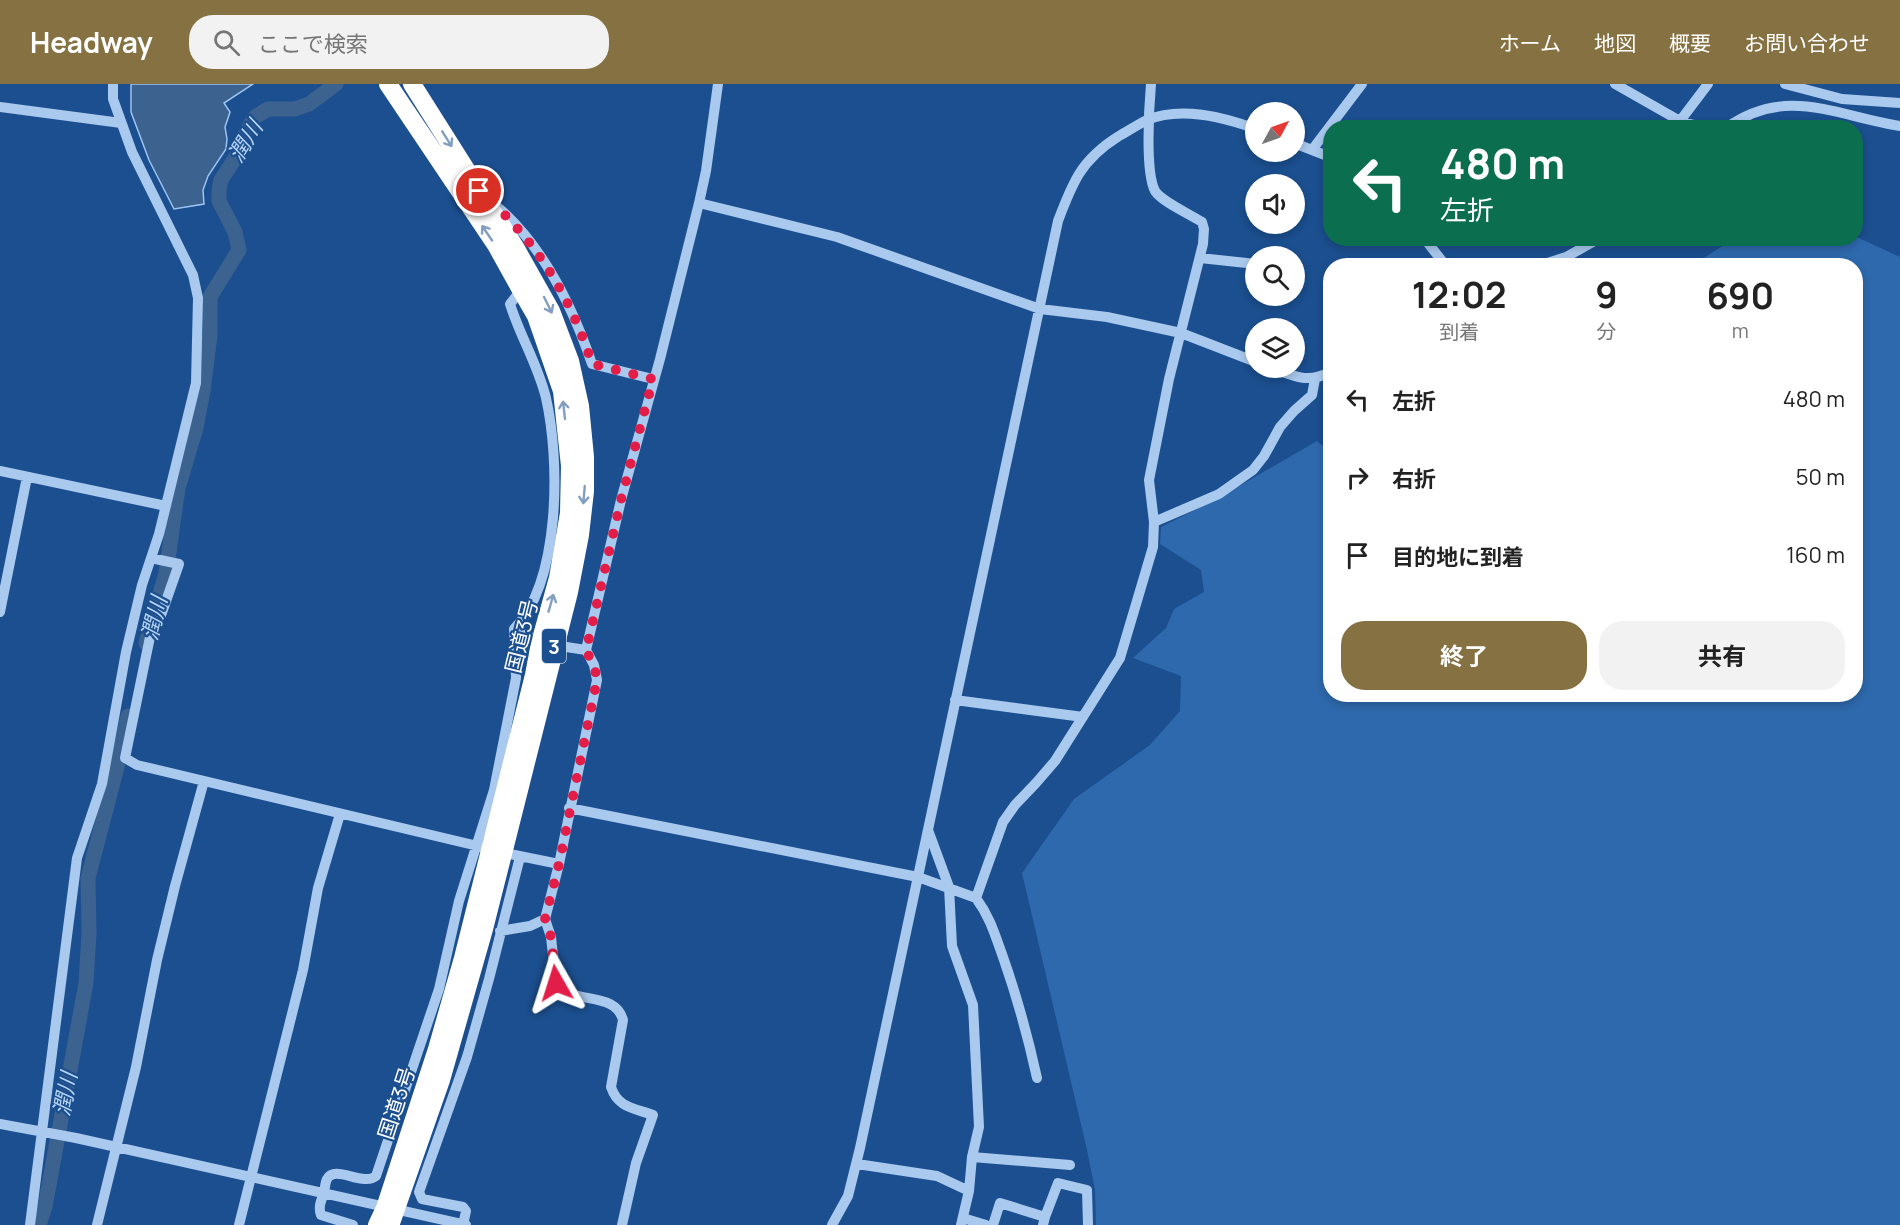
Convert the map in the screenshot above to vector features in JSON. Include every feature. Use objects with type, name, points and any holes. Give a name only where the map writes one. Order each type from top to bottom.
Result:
[{"type":"highway","name":"国道3号","points":[[414,87],[534,278],[570,361],[579,406],[585,457],[585,491],[580,535],[569,592],[547,644]]},
{"type":"highway","name":"国道3号","points":[[377,1225],[391,1214],[463,1005],[547,644],[569,513],[570,466],[562,391],[536,316],[496,245],[392,90]]},
{"type":"street","points":[[30,1225],[77,858],[102,784],[126,652],[153,559],[196,383],[198,298],[193,275],[132,152],[113,99],[113,84]]},
{"type":"street","points":[[622,1225],[636,1163],[653,1115],[619,1103],[614,1097],[611,1087],[623,1020],[621,1012],[616,1006],[596,999],[567,994],[560,989],[556,983],[551,937],[545,919],[559,864],[597,680],[594,665],[586,651],[621,500],[699,203],[718,84]]},
{"type":"street","points":[[976,898],[1003,822],[1015,805],[1055,761],[1120,658],[1153,547],[1154,522],[1149,480],[1169,380],[1200,258],[1204,229],[1202,222],[1162,198],[1155,190],[1150,173],[1148,120],[1151,84]]},
{"type":"street","points":[[1335,120],[1362,84]]},
{"type":"street","points":[[1615,84],[1678,120]]},
{"type":"street","points":[[1681,120],[1708,84]]},
{"type":"street","points":[[1785,84],[1842,99],[1900,103]]},
{"type":"street","points":[[1740,120],[1760,109],[1790,105],[1822,107],[1900,126]]},
{"type":"street","points":[[0,107],[121,123]]},
{"type":"street","points":[[832,1225],[848,1196],[856,1164],[1058,221],[1070,190],[1091,157],[1106,144],[1148,120],[1175,114],[1228,118],[1245,125]]},
{"type":"street","points":[[1312,150],[1323,135]]},
{"type":"street","points":[[1305,147],[1323,154]]},
{"type":"street","points":[[479,191],[503,211],[546,266],[575,318],[592,364],[653,379]]},
{"type":"street","points":[[699,203],[837,237],[1040,309],[1107,317],[1181,333],[1245,358]]},
{"type":"street","points":[[1430,246],[1440,258]]},
{"type":"street","points":[[1563,258],[1586,246]]},
{"type":"street","points":[[1200,258],[1245,263]]},
{"type":"street","points":[[0,1124],[116,1146],[324,1192],[391,1214],[465,1225],[466,1211],[463,1207],[422,1199],[418,1192],[467,1057],[500,931],[494,790],[516,678],[514,629],[523,620],[539,586],[549,554],[554,512],[553,464],[546,399],[536,363],[510,304],[521,290]]},
{"type":"street","points":[[1300,378],[1315,379],[1323,375]]},
{"type":"street","points":[[1154,522],[1219,494],[1253,470],[1264,456],[1280,427],[1312,394],[1315,379]]},
{"type":"street","points":[[0,471],[166,506]]},
{"type":"street","points":[[0,612],[27,477]]},
{"type":"street","points":[[153,559],[179,564],[159,621],[150,637],[125,759],[137,765],[559,864]]},
{"type":"street","points":[[514,629],[547,644],[586,651]]},
{"type":"street","points":[[955,699],[1083,717]]},
{"type":"street","points":[[97,1225],[136,1067],[172,897],[204,781]]},
{"type":"street","points":[[569,808],[918,877],[976,898],[988,915],[1011,979],[1037,1078]]},
{"type":"street","points":[[239,1225],[303,970],[318,888],[340,814]]},
{"type":"street","points":[[928,829],[949,887],[952,945],[973,1005],[979,1127],[962,1222],[986,1225]]},
{"type":"street","points":[[353,1225],[321,1215],[318,1208],[328,1178],[337,1173],[366,1180],[376,1176],[439,989],[459,901],[497,851]]},
{"type":"street","points":[[500,931],[530,926],[545,919]]},
{"type":"street","points":[[972,1156],[1070,1165]]},
{"type":"street","points":[[856,1164],[937,1176],[969,1191]]},
{"type":"street","points":[[993,1225],[1000,1203],[1044,1221],[1058,1183],[1087,1190],[1088,1225]]},
{"type":"shaded area","points":[[131,84],[253,84],[224,103],[230,112],[225,127],[226,149],[208,176],[203,190],[204,204],[174,209],[149,160],[131,112]]},
{"type":"shaded area","points":[[1863,240],[1900,257],[1900,1225],[1096,1225],[1095,1190],[1087,1150],[1022,873],[1074,799],[1150,745],[1180,711],[1181,676],[1133,658],[1166,628],[1174,609],[1204,592],[1201,570],[1160,544],[1161,527],[1217,499],[1317,441],[1323,446],[1323,702],[1863,702],[1863,258],[1704,258],[1723,246],[1863,246]]},
{"type":"waterway","name":"潤川","points":[[146,643],[166,573],[178,488],[196,428],[203,391],[210,335],[210,297],[239,250],[235,232],[219,201],[221,180],[243,146],[245,134],[255,117],[268,109],[295,109],[309,104],[336,84]]},
{"type":"waterway","name":"潤川","points":[[39,1225],[45,1207],[86,983],[89,933],[88,878],[128,716]]},
{"type":"route","points":[[479,191],[503,211],[546,266],[575,318],[592,364],[653,379],[621,500],[586,651],[594,665],[597,680],[559,864],[545,919],[551,937],[556,983]]}]
